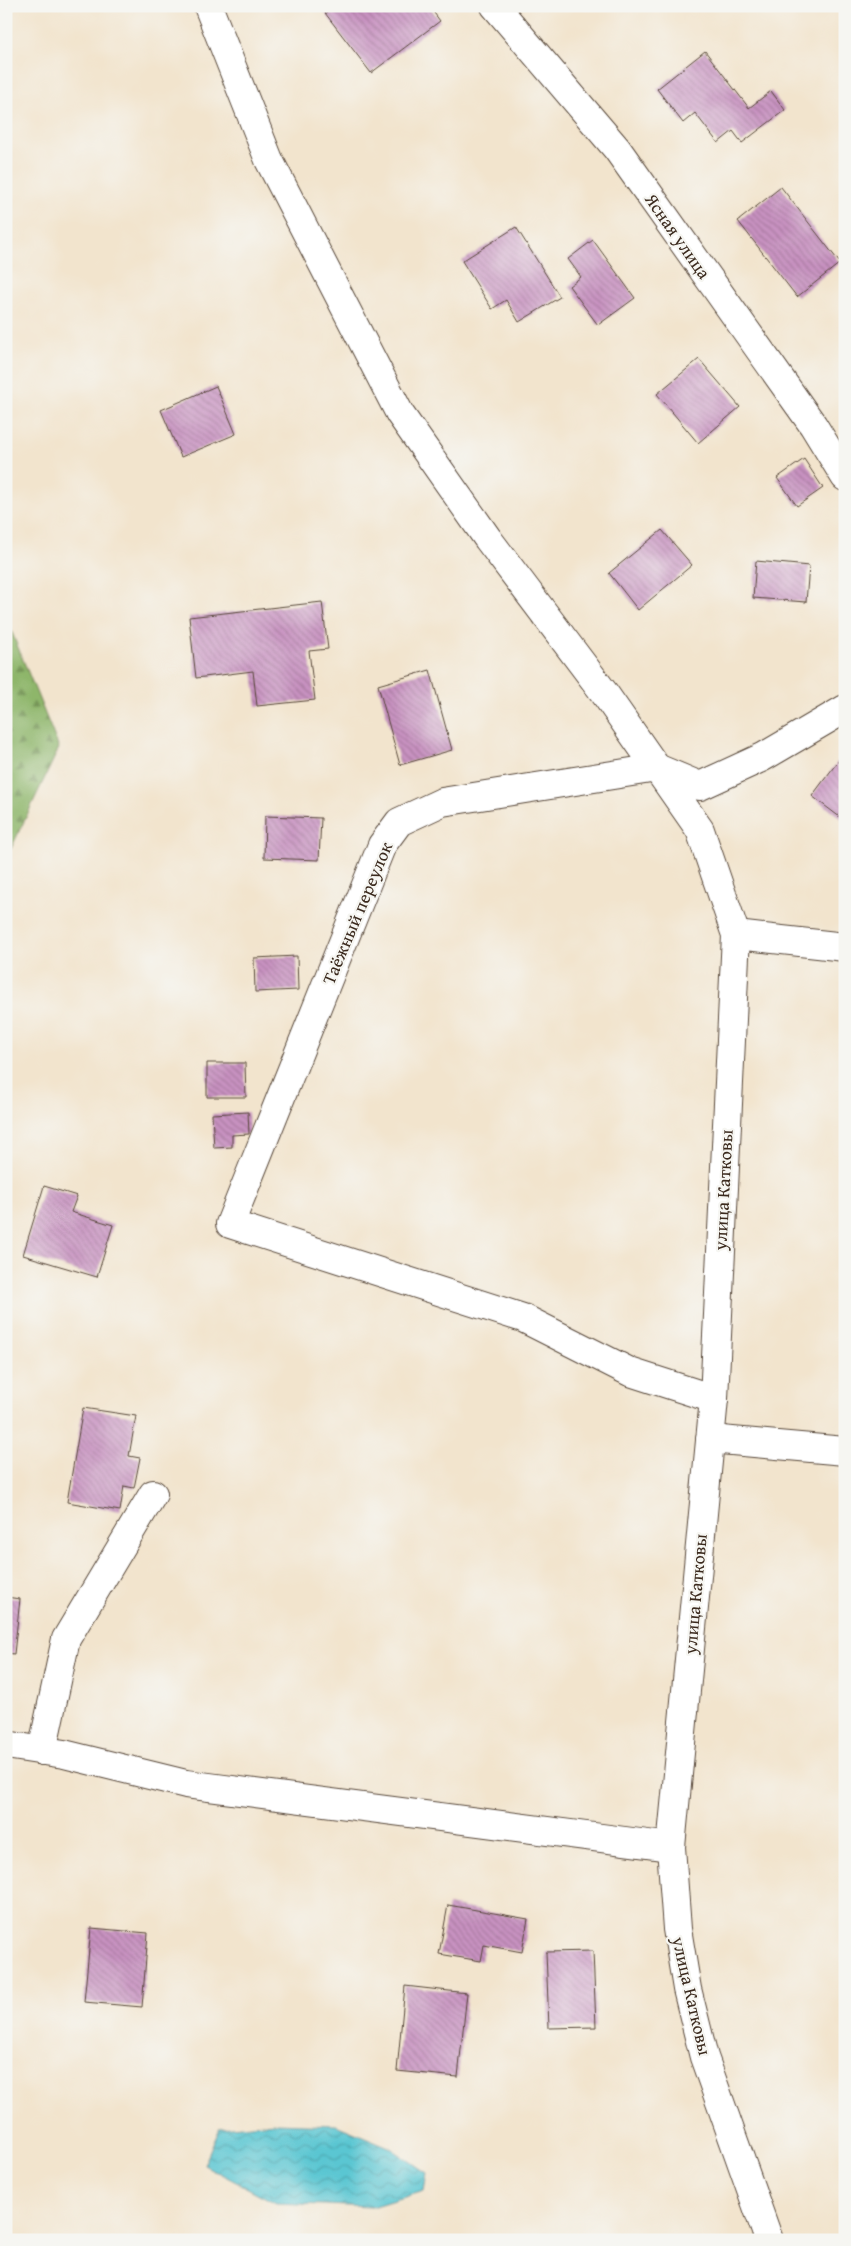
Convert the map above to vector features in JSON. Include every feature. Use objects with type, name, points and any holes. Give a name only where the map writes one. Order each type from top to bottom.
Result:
[{"type":"street","points":[[208,6],[270,160],[400,414],[488,539],[605,694],[700,830],[736,935],[845,947]]},
{"type":"street","name":"Ясная улица","points":[[495,6],[617,149],[813,426],[845,477]]},
{"type":"street","points":[[657,768],[700,786],[763,757],[845,709]]},
{"type":"street","name":"Таёжный переулок","points":[[657,768],[442,802],[400,822],[382,845],[230,1224],[523,1318],[630,1372],[714,1399]]},
{"type":"street","name":"улица Катковы","points":[[736,935],[714,1399],[671,1848],[676,1929],[686,1989],[704,2057],[769,2240]]},
{"type":"street","points":[[710,1439],[845,1451]]},
{"type":"street","points":[[42,1751],[66,1639],[153,1494]]},
{"type":"street","points":[[6,1745],[42,1751],[186,1784],[671,1848]]},
{"type":"green space","points":[[6,618],[59,748],[6,859]]},
{"type":"water","points":[[274,2123],[336,2125],[389,2147],[427,2173],[424,2191],[372,2207],[276,2203],[204,2165],[220,2128]]},
{"type":"building","points":[[334,6],[429,6],[440,21],[371,73],[325,13]]},
{"type":"building","points":[[705,51],[749,108],[771,91],[785,110],[742,143],[733,131],[718,143],[695,113],[683,123],[657,89]]},
{"type":"building","points":[[781,187],[840,263],[797,297],[738,221]]},
{"type":"building","points":[[516,227],[560,297],[519,322],[506,300],[492,309],[462,261]]},
{"type":"building","points":[[593,240],[635,298],[598,325],[569,286],[581,277],[568,259]]},
{"type":"building","points":[[699,359],[740,407],[698,443],[657,394]]},
{"type":"building","points":[[216,386],[236,434],[181,457],[161,410]]},
{"type":"building","points":[[804,459],[823,488],[797,506],[777,478]]},
{"type":"building","points":[[662,530],[692,565],[638,610],[609,573]]},
{"type":"building","points":[[756,561],[809,566],[806,602],[753,598]]},
{"type":"building","points":[[322,602],[328,649],[309,651],[315,700],[257,706],[253,671],[196,678],[189,617]]},
{"type":"building","points":[[430,670],[452,750],[400,765],[378,685]]},
{"type":"building","points":[[845,752],[845,821],[812,796]]},
{"type":"building","points":[[265,816],[321,818],[319,860],[264,858]]},
{"type":"building","points":[[297,956],[298,990],[255,992],[254,958]]},
{"type":"building","points":[[207,1063],[245,1063],[246,1097],[207,1097]]},
{"type":"building","points":[[248,1112],[249,1134],[232,1135],[232,1147],[214,1148],[212,1114]]},
{"type":"building","points":[[44,1186],[77,1196],[71,1212],[113,1225],[97,1277],[23,1255]]},
{"type":"building","points":[[83,1408],[136,1416],[129,1456],[140,1458],[134,1488],[124,1486],[120,1511],[67,1502]]},
{"type":"building","points":[[6,1597],[20,1599],[14,1654],[6,1653]]},
{"type":"building","points":[[448,1905],[528,1919],[522,1952],[484,1945],[481,1961],[439,1954]]},
{"type":"building","points":[[91,1928],[148,1933],[142,2007],[84,2002]]},
{"type":"building","points":[[593,1951],[596,2027],[549,2028],[546,1952]]},
{"type":"building","points":[[405,1986],[467,1993],[458,2077],[397,2071]]}]
